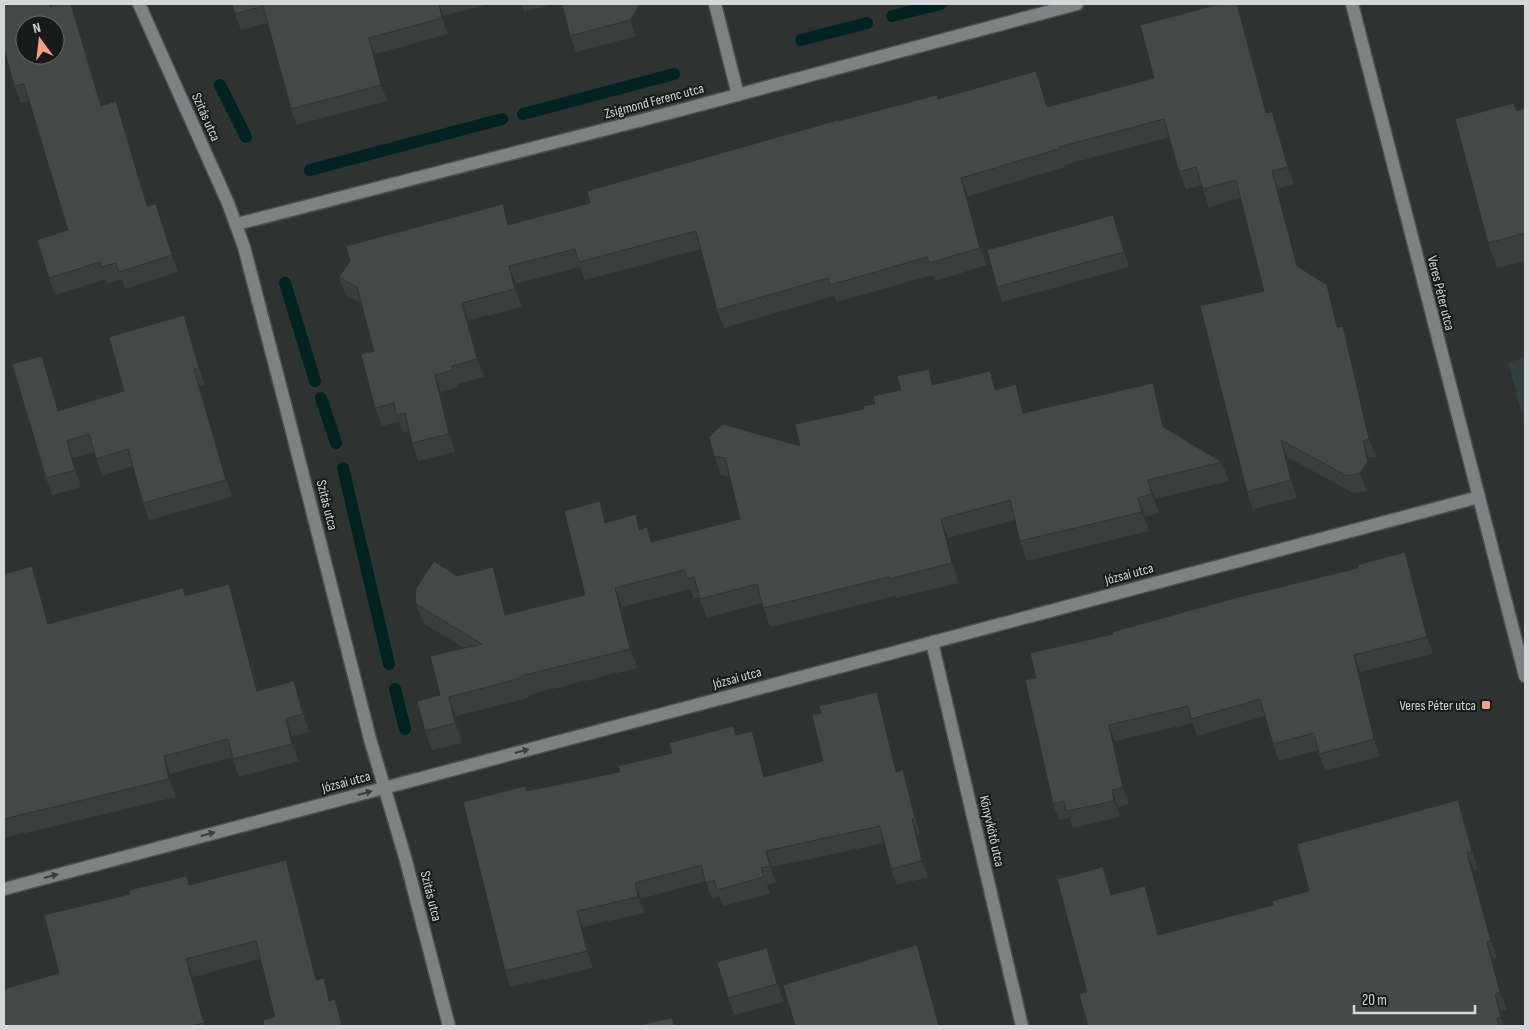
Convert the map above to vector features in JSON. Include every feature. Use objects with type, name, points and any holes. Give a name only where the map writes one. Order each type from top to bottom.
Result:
[{"type":"street","name":"Szitás utca","points":[[140,4],[237,224],[370,739],[405,857],[449,1026]]},
{"type":"street","points":[[715,4],[738,95]]},
{"type":"street","name":"Zsigmond Ferenc utca","points":[[237,224],[738,95],[1077,4]]},
{"type":"street","name":"Veres Péter utca","points":[[1352,4],[1525,676]]},
{"type":"street","name":"Józsai utca","points":[[4,889],[1478,497]]},
{"type":"street","name":"Könyvkötő utca","points":[[932,642],[1022,1026]]},
{"type":"shaded area","points":[[1525,358],[1525,425],[1508,362]]},
{"type":"building","points":[[4,4],[49,4],[50,7],[60,4],[71,4],[101,106],[116,101],[147,206],[156,204],[172,255],[119,272],[116,263],[101,267],[100,262],[49,278],[37,240],[68,230],[24,84],[14,86],[4,49]]},
{"type":"building","points":[[232,4],[439,4],[442,18],[369,38],[381,85],[291,109],[263,6],[235,14]]},
{"type":"building","points":[[562,4],[640,4],[630,20],[570,36]]},
{"type":"building","points":[[1220,4],[1237,4],[1266,113],[1272,112],[1288,167],[1272,171],[1297,266],[1327,285],[1337,327],[1343,326],[1369,439],[1363,441],[1368,462],[1360,473],[1347,476],[1281,440],[1291,480],[1247,492],[1200,306],[1264,291],[1236,180],[1203,189],[1196,167],[1179,172],[1164,119],[1059,147],[1059,149],[961,178],[980,248],[929,263],[927,257],[830,285],[828,278],[717,310],[696,231],[579,262],[575,249],[509,266],[515,289],[462,303],[477,359],[452,366],[453,370],[435,375],[449,434],[412,443],[405,413],[396,415],[394,403],[375,408],[361,354],[374,351],[357,287],[339,277],[350,261],[346,246],[503,204],[508,225],[590,203],[587,191],[838,120],[937,95],[938,99],[1036,71],[1047,107],[1154,78],[1140,25]]},
{"type":"building","points":[[1514,103],[1516,111],[1525,108],[1525,233],[1488,243],[1455,119]]},
{"type":"building","points":[[1113,215],[1124,252],[997,287],[987,250]]},
{"type":"building","points":[[184,315],[199,368],[194,369],[226,480],[143,503],[128,449],[96,459],[89,434],[67,441],[75,470],[46,478],[12,364],[42,356],[58,411],[124,391],[109,337]]},
{"type":"building","points":[[929,369],[932,385],[990,371],[995,390],[1016,384],[1023,413],[1153,383],[1163,427],[1222,462],[1148,480],[1152,494],[1138,498],[1142,512],[1020,541],[1010,500],[941,519],[952,563],[763,608],[757,584],[700,599],[694,577],[687,579],[684,570],[615,588],[630,649],[521,676],[521,678],[449,697],[455,723],[425,731],[417,701],[440,695],[430,656],[482,644],[416,604],[415,590],[434,561],[457,576],[493,567],[505,615],[585,595],[564,511],[600,501],[605,523],[636,514],[639,530],[647,527],[651,542],[740,519],[725,458],[714,456],[709,437],[723,424],[800,446],[795,424],[864,409],[863,406],[875,404],[873,396],[901,390],[897,376]]},
{"type":"building","points":[[1405,552],[1427,637],[1354,655],[1374,739],[1319,754],[1314,733],[1273,744],[1260,699],[1191,719],[1188,706],[1109,725],[1123,788],[1112,790],[1114,801],[1066,811],[1064,801],[1053,804],[1025,680],[1036,678],[1030,653],[1113,634],[1112,632],[1231,599],[1358,568],[1357,565]]},
{"type":"building","points":[[32,566],[48,624],[183,588],[185,596],[229,584],[257,691],[294,681],[303,714],[286,719],[292,744],[233,759],[228,739],[164,756],[169,779],[4,819],[4,574]]},
{"type":"building","points":[[877,692],[896,772],[903,770],[915,818],[912,819],[922,861],[891,869],[880,826],[766,851],[770,866],[761,868],[764,877],[717,890],[714,880],[706,883],[701,865],[635,883],[638,897],[577,911],[587,951],[505,971],[463,802],[525,786],[527,791],[620,772],[618,766],[672,753],[669,743],[733,726],[736,735],[752,731],[764,777],[823,761],[812,715],[821,713],[819,706]]},
{"type":"building","points":[[1458,800],[1472,851],[1467,853],[1491,941],[1487,942],[1500,992],[1495,994],[1501,1017],[1497,1018],[1499,1026],[1088,1026],[1079,994],[1087,992],[1057,879],[1103,867],[1111,895],[1145,886],[1158,935],[1273,905],[1272,901],[1309,891],[1297,844]]},
{"type":"building","points":[[286,860],[316,980],[324,978],[329,1001],[335,999],[342,1026],[264,1026],[263,1020],[275,1017],[256,941],[186,959],[204,1023],[190,1026],[4,1026],[4,989],[59,973],[44,915],[130,894],[129,890],[187,876],[189,885]]},
{"type":"building","points":[[917,945],[939,1026],[795,1026],[783,985]]},
{"type":"building","points":[[767,948],[777,984],[728,998],[717,962]]},
{"type":"building","points":[[672,1018],[674,1026],[634,1026]]},
{"type":"waterway","points":[[892,16],[941,4]]},
{"type":"waterway","points":[[801,40],[867,23]]},
{"type":"waterway","points":[[523,114],[674,74]]},
{"type":"waterway","points":[[220,85],[246,137]]},
{"type":"waterway","points":[[310,170],[502,119]]},
{"type":"waterway","points":[[285,283],[315,381]]},
{"type":"waterway","points":[[321,398],[336,443]]},
{"type":"waterway","points":[[343,468],[389,664]]},
{"type":"waterway","points":[[395,689],[405,729]]},
{"type":"place","name":"Veres Péter utca","points":[[1486,705]]}]
